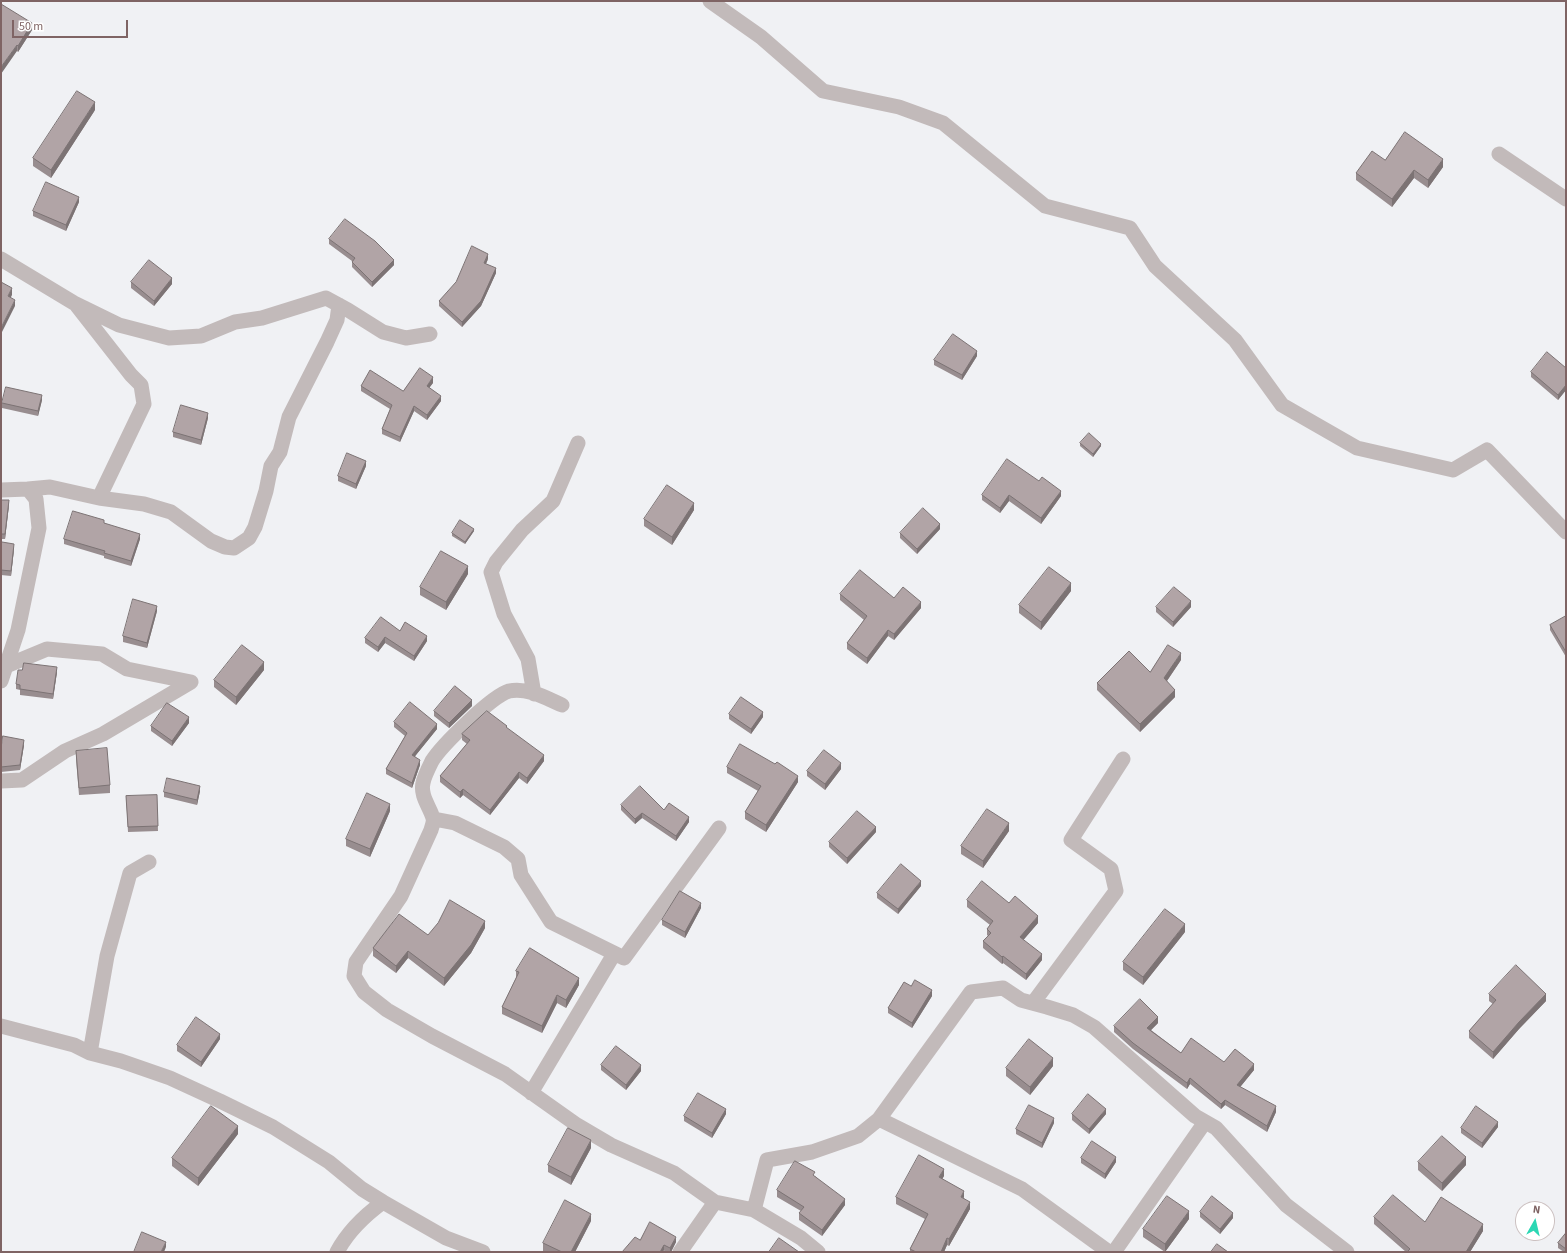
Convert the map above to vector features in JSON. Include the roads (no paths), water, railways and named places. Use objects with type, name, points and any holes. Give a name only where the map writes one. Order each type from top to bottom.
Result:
[{"type":"street","points":[[710,1],[761,37],[823,90],[899,107],[943,123],[1045,206],[1130,228],[1155,266],[1235,340],[1282,405],[1357,448],[1453,470],[1487,450],[1566,532]]},
{"type":"street","points":[[1499,154],[1566,199]]},
{"type":"street","points":[[1,259],[74,302],[119,325],[169,338],[201,336],[235,322],[262,318],[326,298],[383,332],[406,338],[430,334]]},
{"type":"street","points":[[74,302],[131,375],[141,385],[144,404],[99,498]]},
{"type":"street","points":[[1,490],[50,487],[99,498],[144,504],[172,512],[211,541],[225,547],[234,548],[249,538],[255,527],[266,491],[271,466],[280,452],[289,417],[330,337],[337,320],[339,305]]},
{"type":"street","points":[[534,694],[528,659],[504,614],[491,572],[496,562],[522,530],[553,501],[578,443]]},
{"type":"street","points":[[1,681],[18,630],[39,528],[36,499],[28,489]]},
{"type":"street","points":[[1,782],[22,780],[65,751],[103,734],[191,682],[127,669],[102,654],[47,649],[6,666]]},
{"type":"street","points":[[562,705],[523,690],[508,692],[490,702],[445,744],[432,761],[422,784],[425,801],[434,820],[431,830],[401,896],[356,962],[354,976],[364,992],[387,1010],[432,1036],[505,1074],[577,1125],[611,1145],[674,1174],[715,1202],[754,1210],[801,1238],[818,1252]]},
{"type":"street","points":[[1032,1003],[1116,891],[1111,869],[1071,840],[1123,759]]},
{"type":"street","points":[[434,820],[455,823],[504,847],[518,859],[521,875],[551,922],[624,958],[719,828]]},
{"type":"street","points":[[90,1053],[107,956],[130,873],[149,862]]},
{"type":"street","points":[[531,1093],[614,954]]},
{"type":"street","points":[[754,1210],[767,1160],[812,1152],[858,1136],[879,1119],[971,992],[1003,988],[1021,1000],[1072,1015],[1094,1027],[1195,1116],[1216,1128],[1286,1205],[1347,1252]]},
{"type":"street","points":[[1,1026],[74,1045],[90,1053],[121,1060],[170,1078],[220,1101],[273,1127],[329,1162],[362,1189],[383,1202],[446,1238],[483,1252]]},
{"type":"street","points":[[879,1119],[1022,1189],[1109,1252]]},
{"type":"street","points":[[1114,1252],[1205,1122]]},
{"type":"street","points":[[337,1252],[352,1230],[364,1217],[383,1202]]},
{"type":"street","points":[[680,1252],[715,1202]]}]
